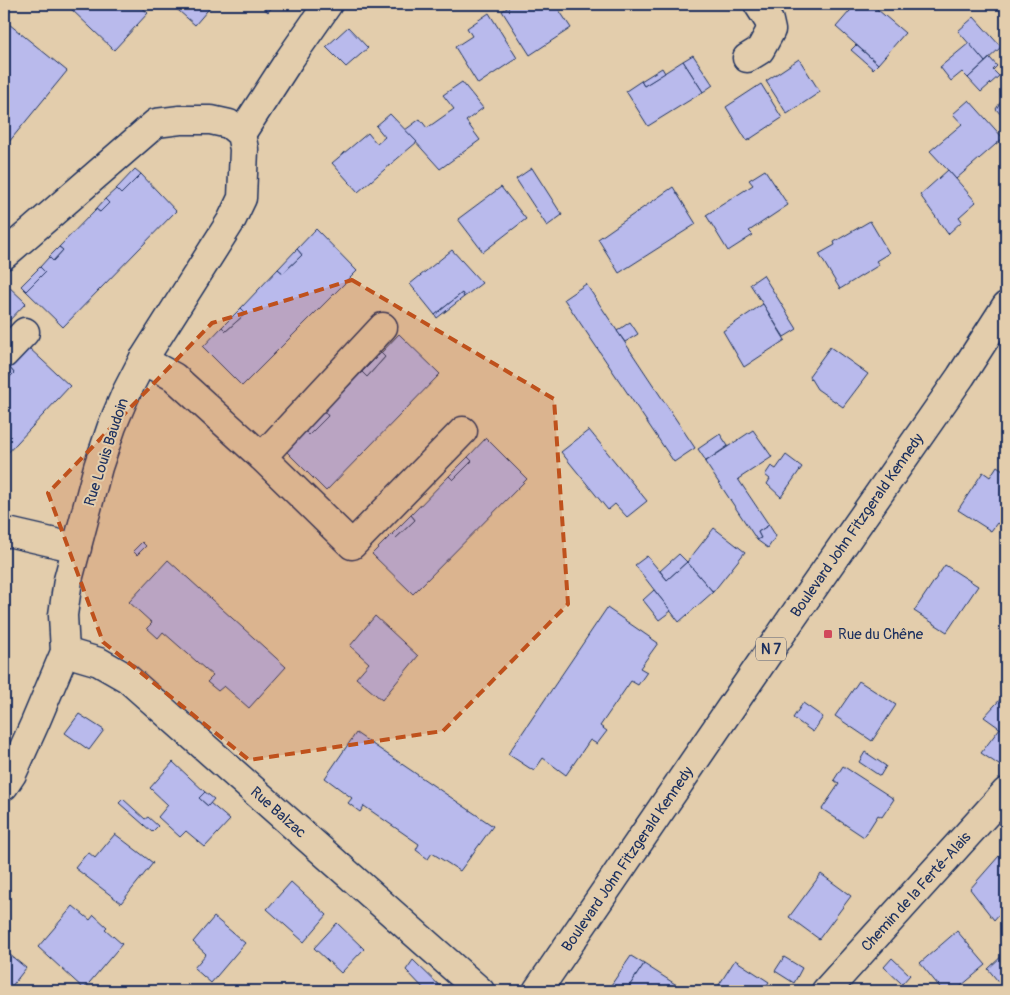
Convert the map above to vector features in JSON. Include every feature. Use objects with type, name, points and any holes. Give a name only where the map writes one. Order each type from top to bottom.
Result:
[{"type":"street","points":[[4,255],[156,123],[180,120],[211,120],[229,124],[242,134],[288,60],[328,4]]},
{"type":"street","points":[[747,58],[760,50],[770,30],[769,22],[758,4]]},
{"type":"street","name":"Rue Louis Baudoin","points":[[4,786],[12,774],[35,723],[64,652],[62,615],[68,580],[98,468],[112,426],[143,360],[231,221],[242,198],[244,149],[242,134]]},
{"type":"street","name":"Boulevard John Fitzgerald Kennedy","points":[[537,991],[788,624],[961,376],[1006,306]]},
{"type":"street","points":[[262,457],[383,327]]},
{"type":"street","points":[[4,354],[25,332]]},
{"type":"street","points":[[143,360],[174,377],[262,457],[352,545],[463,430]]},
{"type":"street","points":[[4,532],[77,548]]},
{"type":"street","name":"Rue Balzac","points":[[64,652],[99,662],[127,678],[480,991]]},
{"type":"street","name":"Chemin de la Ferté-Alais","points":[[826,991],[1006,792]]},
{"type":"highlighted area","points":[[352,280],[554,399],[568,604],[443,731],[249,760],[103,642],[48,493],[212,323]]},
{"type":"building","points":[[74,4],[138,4],[148,13],[114,50],[70,8]]},
{"type":"building","points":[[171,4],[213,4],[195,25]]},
{"type":"building","points":[[259,4],[275,4],[268,12]]},
{"type":"building","points":[[514,4],[555,4],[571,28],[530,55],[502,11]]},
{"type":"building","points":[[856,4],[871,4],[905,33],[878,64],[836,27]]},
{"type":"building","points":[[489,13],[517,58],[478,84],[455,47],[472,36],[467,28]]},
{"type":"building","points":[[974,17],[1001,47],[985,62],[958,31]]},
{"type":"building","points":[[4,20],[67,71],[4,148]]},
{"type":"building","points":[[348,27],[368,48],[346,67],[326,47]]},
{"type":"building","points":[[969,43],[985,62],[968,78],[962,72],[951,81],[940,67]]},
{"type":"building","points":[[856,45],[878,64],[873,69],[851,50]]},
{"type":"building","points":[[693,55],[713,85],[703,92],[683,61]]},
{"type":"building","points":[[990,58],[997,66],[993,70],[999,76],[981,92],[968,78]]},
{"type":"building","points":[[799,59],[820,92],[787,114],[766,81]]},
{"type":"building","points":[[683,61],[703,92],[648,126],[626,91],[641,81],[644,86]]},
{"type":"building","points":[[662,68],[665,73],[644,86],[641,81]]},
{"type":"building","points":[[462,82],[483,108],[466,121],[480,140],[440,169],[405,130],[420,119],[427,128],[454,109],[443,95]]},
{"type":"building","points":[[761,84],[782,118],[747,141],[726,107]]},
{"type":"building","points":[[969,100],[1003,138],[956,179],[930,151],[962,124],[953,114]]},
{"type":"building","points":[[1002,100],[1006,102],[1006,121],[996,109]]},
{"type":"building","points":[[390,114],[417,142],[358,192],[332,163],[368,133],[377,144],[385,137],[376,126]]},
{"type":"building","points":[[532,168],[562,215],[547,226],[516,179]]},
{"type":"building","points":[[135,169],[141,174],[121,194],[116,189]]},
{"type":"building","points":[[765,170],[788,205],[749,231],[753,235],[728,251],[706,215],[753,185],[749,180]]},
{"type":"building","points":[[948,170],[976,202],[959,217],[962,221],[948,234],[920,195]]},
{"type":"building","points":[[141,174],[176,211],[63,327],[26,291],[45,272],[40,267],[49,257],[53,261],[63,250],[59,247],[96,209],[100,212],[109,203],[105,199],[116,189],[121,194]]},
{"type":"building","points":[[501,187],[526,219],[483,252],[458,219]]},
{"type":"building","points":[[673,187],[696,224],[619,273],[598,239]]},
{"type":"building","points":[[105,199],[109,203],[100,212],[96,209]]},
{"type":"building","points":[[870,221],[889,253],[876,261],[879,265],[840,289],[819,254],[835,245],[834,242]]},
{"type":"building","points":[[316,229],[357,271],[242,386],[203,347],[222,327],[226,331],[246,313],[241,308],[278,269],[283,273],[302,255],[297,249]]},
{"type":"building","points":[[59,247],[63,250],[53,261],[49,257]]},
{"type":"building","points":[[297,249],[302,255],[283,273],[278,269]]},
{"type":"building","points":[[452,250],[482,283],[464,297],[462,293],[435,315],[410,284]]},
{"type":"building","points":[[40,267],[45,272],[26,291],[21,286]]},
{"type":"building","points":[[763,275],[797,329],[784,337],[750,284]]},
{"type":"building","points":[[6,284],[26,303],[4,326],[4,285]]},
{"type":"building","points":[[586,284],[695,448],[674,462],[564,299]]},
{"type":"building","points":[[462,293],[464,297],[437,318],[435,315]]},
{"type":"building","points":[[763,304],[785,340],[744,367],[723,331]]},
{"type":"building","points":[[241,308],[246,313],[226,331],[222,327]]},
{"type":"building","points":[[630,322],[638,334],[625,342],[617,331]]},
{"type":"building","points":[[399,334],[440,374],[326,491],[285,450],[304,430],[309,435],[328,416],[324,411],[362,372],[367,377],[385,357],[381,353]]},
{"type":"building","points":[[28,347],[70,386],[4,457],[4,383],[14,373],[9,367]]},
{"type":"building","points":[[830,347],[868,374],[843,407],[817,389],[809,376]]},
{"type":"building","points":[[381,353],[385,357],[367,377],[362,372]]},
{"type":"building","points":[[9,367],[14,373],[4,383],[4,373]]},
{"type":"building","points":[[324,411],[328,416],[309,435],[304,430]]},
{"type":"building","points":[[589,430],[647,501],[627,517],[615,504],[608,510],[561,452]]},
{"type":"building","points":[[753,430],[772,457],[738,479],[769,525],[758,532],[761,538],[757,540],[705,462]]},
{"type":"building","points":[[720,434],[728,446],[706,461],[698,449]]},
{"type":"building","points":[[486,438],[527,479],[413,594],[372,554],[392,534],[396,538],[415,520],[411,515],[449,476],[453,480],[472,461],[468,457]]},
{"type":"building","points":[[786,455],[802,467],[781,497],[767,484],[770,479],[765,475],[771,466],[776,469]]},
{"type":"building","points":[[468,457],[472,461],[453,480],[449,476]]},
{"type":"building","points":[[997,466],[1006,472],[1006,527],[997,523],[991,531],[958,510],[983,472],[990,477]]},
{"type":"building","points":[[411,515],[415,520],[396,538],[392,534]]},
{"type":"building","points":[[769,525],[776,536],[768,548],[757,540],[761,538],[758,532]]},
{"type":"building","points":[[714,528],[745,552],[713,592],[687,562]]},
{"type":"building","points":[[142,542],[146,546],[137,555],[133,551]]},
{"type":"building","points":[[679,554],[687,562],[667,580],[660,571]]},
{"type":"building","points":[[647,556],[667,580],[687,562],[713,592],[679,622],[635,565]]},
{"type":"building","points":[[168,560],[286,667],[249,708],[224,686],[218,691],[207,682],[213,676],[163,632],[158,638],[147,628],[152,623],[129,602]]},
{"type":"building","points":[[945,565],[978,586],[947,632],[914,611]]},
{"type":"building","points":[[654,590],[671,611],[659,620],[643,600]]},
{"type":"building","points":[[607,608],[658,643],[640,668],[647,672],[638,685],[631,681],[600,726],[607,731],[597,744],[590,740],[566,775],[543,758],[534,771],[508,754]]},
{"type":"building","points":[[375,616],[418,656],[382,700],[356,678],[369,663],[350,646]]},
{"type":"building","points":[[859,681],[896,705],[872,741],[835,716]]},
{"type":"building","points":[[1006,693],[1006,731],[1005,732],[984,717]]},
{"type":"building","points":[[803,703],[823,717],[813,732],[793,718]]},
{"type":"building","points":[[79,714],[104,730],[89,750],[65,733]]},
{"type":"building","points":[[1000,728],[1006,732],[1005,769],[981,753]]},
{"type":"building","points":[[356,733],[493,826],[460,871],[432,853],[428,859],[416,850],[419,844],[364,806],[360,812],[348,803],[352,798],[325,778]]},
{"type":"building","points":[[865,752],[886,766],[880,776],[859,762]]},
{"type":"building","points":[[173,762],[205,792],[199,798],[208,806],[210,803],[230,820],[205,847],[186,831],[180,837],[158,817],[168,805],[150,788]]},
{"type":"building","points":[[843,766],[894,799],[882,817],[878,815],[864,837],[822,809],[839,784],[834,780]]},
{"type":"building","points":[[205,792],[214,799],[208,806],[199,798]]},
{"type":"building","points":[[123,799],[145,819],[148,817],[158,826],[152,832],[119,803]]},
{"type":"building","points":[[115,834],[153,863],[121,903],[75,868],[88,852],[95,858]]},
{"type":"building","points":[[999,856],[1006,864],[1006,906],[994,920],[970,889]]},
{"type":"building","points":[[821,874],[851,896],[819,939],[789,917]]},
{"type":"building","points":[[291,882],[327,915],[304,942],[267,909]]},
{"type":"building","points":[[73,906],[90,920],[94,915],[107,927],[105,929],[122,944],[84,989],[38,947]]},
{"type":"building","points":[[214,917],[245,943],[211,983],[194,968],[206,954],[193,942]]},
{"type":"building","points":[[337,923],[364,949],[341,973],[314,948]]},
{"type":"building","points":[[957,931],[986,965],[955,991],[943,991],[920,963]]},
{"type":"building","points":[[4,950],[26,968],[8,991],[4,991]]},
{"type":"building","points":[[1005,953],[1006,955],[1006,991],[988,969]]},
{"type":"building","points":[[631,956],[644,964],[626,991],[607,991]]},
{"type":"building","points":[[784,957],[802,968],[794,983],[775,971]]},
{"type":"building","points":[[892,958],[910,975],[902,984],[884,967]]},
{"type":"building","points":[[413,960],[445,991],[426,991],[406,970]]},
{"type":"building","points":[[735,960],[769,982],[763,991],[715,991]]},
{"type":"building","points":[[644,964],[686,991],[626,991]]},
{"type":"place","name":"Rue du Chêne","points":[[828,634]]}]
